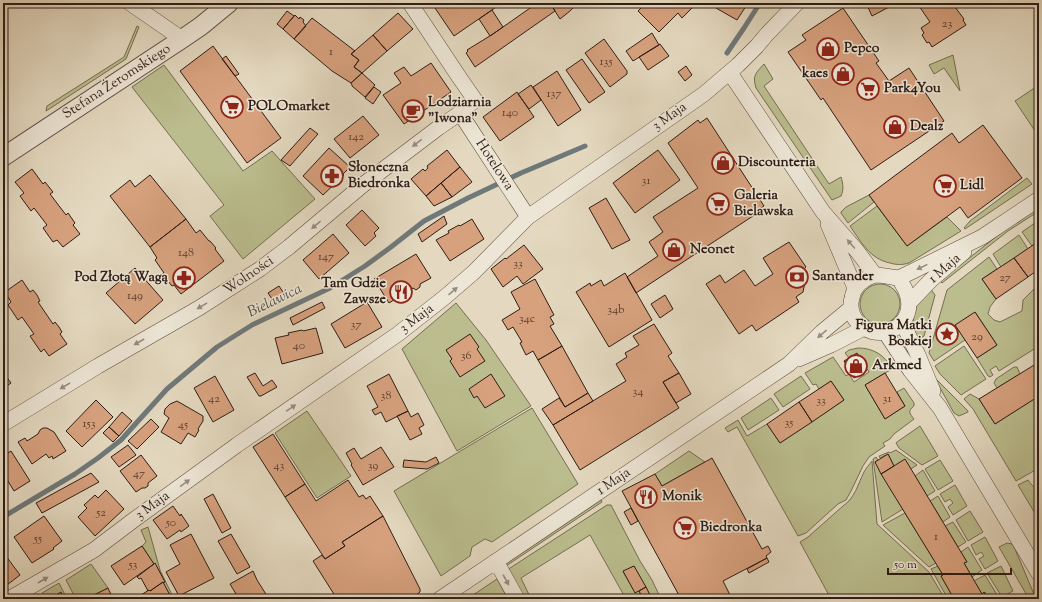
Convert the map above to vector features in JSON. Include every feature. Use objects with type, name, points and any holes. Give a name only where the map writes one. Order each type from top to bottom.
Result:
[{"type":"street","points":[[130,3],[182,39]]},
{"type":"street","name":"Stefana Żeromskiego","points":[[3,157],[201,26],[228,3]]},
{"type":"street","name":"Wolności","points":[[3,424],[98,366],[199,308],[260,269],[290,247],[374,175],[475,100],[410,3]]},
{"type":"street","name":"3 Maja","points":[[9,599],[94,550],[238,445],[398,334],[474,272],[528,217],[704,94],[730,73],[797,3]]},
{"type":"street","points":[[730,73],[823,212],[857,251],[874,275]]},
{"type":"street","name":"Hotelowa","points":[[460,112],[528,217]]},
{"type":"street","name":"1 Maja","points":[[909,303],[931,280],[982,237],[1039,199]]},
{"type":"street","points":[[823,212],[855,288]]},
{"type":"street","name":"1 Maja","points":[[899,278],[982,237]]},
{"type":"street","points":[[874,275],[886,275],[899,278],[908,296],[909,303],[908,310],[902,322],[892,330],[885,332],[874,332],[864,328],[858,323],[851,308],[852,294],[855,288],[864,280],[874,275]]},
{"type":"street","name":"1 Maja","points":[[789,364],[822,332],[851,308]]},
{"type":"street","points":[[902,322],[918,355],[940,408]]},
{"type":"street","name":"1 Maja","points":[[440,599],[789,364],[864,328]]},
{"type":"street","points":[[885,332],[902,360],[940,408],[1039,574]]},
{"type":"street","points":[[496,561],[517,599]]},
{"type":"green space","points":[[137,26],[139,27],[126,59],[46,111],[47,106],[124,57]]},
{"type":"green space","points":[[953,55],[960,91],[944,68],[934,74],[929,65]]},
{"type":"green space","points":[[764,64],[773,79],[764,86],[829,184],[841,177],[843,191],[841,196],[832,200],[756,88],[754,80],[756,74]]},
{"type":"green space","points":[[164,65],[243,171],[272,151],[315,199],[243,259],[210,216],[224,205],[132,87]]},
{"type":"green space","points":[[1039,85],[1039,137],[1015,101]]},
{"type":"green space","points":[[1027,178],[1032,184],[965,229],[964,228],[970,221]]},
{"type":"green space","points":[[869,195],[874,202],[848,223],[841,212],[846,207]]},
{"type":"green space","points":[[877,206],[907,246],[947,217],[961,231],[909,263],[893,264],[883,261],[871,254],[850,226]]},
{"type":"green space","points":[[1039,206],[1039,211],[1008,231],[942,283],[940,281],[1011,225]]},
{"type":"green space","points":[[1039,220],[1039,241],[1032,246],[1022,232]]},
{"type":"green space","points":[[1019,235],[1028,249],[1001,267],[993,254]]},
{"type":"green space","points":[[989,257],[997,269],[982,279],[996,299],[990,307],[988,314],[994,320],[1000,322],[1022,311],[1023,300],[1039,284],[1039,346],[999,371],[996,366],[990,370],[993,375],[990,377],[977,358],[997,345],[975,312],[965,340],[934,361],[929,353],[947,290]]},
{"type":"green space","points":[[880,284],[888,286],[894,290],[898,296],[900,304],[898,312],[894,318],[888,322],[880,324],[872,322],[866,318],[862,312],[860,304],[862,296],[866,290],[872,286]]},
{"type":"green space","points":[[930,288],[935,295],[924,336],[916,341],[913,325],[915,310],[920,298]]},
{"type":"green space","points":[[456,303],[486,340],[531,406],[457,451],[402,349]]},
{"type":"green space","points":[[964,346],[986,379],[961,395],[940,374],[935,366]]},
{"type":"green space","points":[[858,348],[869,349],[878,353],[886,360],[892,369],[865,385],[885,419],[905,406],[897,392],[904,388],[914,403],[910,414],[914,419],[883,443],[885,446],[869,457],[846,500],[838,504],[806,533],[798,536],[737,427],[728,432],[725,428],[738,420],[747,436],[767,424],[780,443],[844,400],[831,381],[819,389],[816,384],[813,385],[805,373],[833,357],[846,376],[849,374],[854,382],[869,372],[857,354],[849,358],[845,353],[849,350]]},
{"type":"green space","points":[[1014,367],[1017,367],[1020,374],[997,388],[994,383],[996,379]]},
{"type":"green space","points":[[801,376],[810,389],[783,407],[774,394]]},
{"type":"green space","points":[[934,377],[968,412],[959,416],[954,413]]},
{"type":"green space","points":[[970,394],[979,399],[995,424],[1039,396],[1039,468],[1016,481],[973,409],[964,399]]},
{"type":"green space","points":[[771,398],[779,410],[748,430],[741,418]]},
{"type":"green space","points":[[532,408],[578,484],[492,542],[485,539],[472,547],[470,556],[441,576],[394,491]]},
{"type":"green space","points":[[307,411],[351,476],[317,498],[275,433]]},
{"type":"green space","points":[[920,426],[938,456],[922,465],[899,448],[896,443]]},
{"type":"green space","points":[[896,450],[917,465],[911,469],[894,466],[888,454],[880,458],[879,456]]},
{"type":"green space","points":[[689,451],[705,462],[662,486],[655,474]]},
{"type":"green space","points":[[876,457],[878,460],[875,462],[903,509],[882,522],[873,459]]},
{"type":"green space","points":[[940,460],[953,481],[938,490],[925,469]]},
{"type":"green space","points":[[872,461],[877,524],[929,572],[945,599],[831,599],[800,542],[808,537],[847,503]]},
{"type":"green space","points":[[923,470],[935,491],[927,496],[915,476]]},
{"type":"green space","points":[[1028,480],[1039,496],[1039,520],[1018,485]]},
{"type":"green space","points":[[955,485],[967,506],[953,515],[948,507],[953,503],[950,499],[945,502],[940,494]]},
{"type":"green space","points":[[938,496],[950,517],[943,522],[930,501]]},
{"type":"green space","points":[[601,500],[602,502],[506,566],[506,564]]},
{"type":"green space","points":[[607,505],[611,505],[661,599],[652,599],[634,566],[623,572],[635,592],[639,591],[643,599],[626,599],[590,535],[521,578],[531,599],[523,599],[507,570]]},
{"type":"green space","points":[[970,511],[983,532],[968,541],[956,520]]},
{"type":"green space","points":[[905,513],[936,563],[929,567],[883,525]]},
{"type":"green space","points":[[953,522],[966,542],[958,547],[945,526]]},
{"type":"green space","points":[[148,527],[160,570],[174,599],[172,599],[163,583],[165,582],[155,564],[142,546],[146,542],[141,530]]},
{"type":"green space","points":[[985,537],[998,561],[985,569],[979,559],[984,556],[981,552],[976,555],[971,545]]},
{"type":"green space","points":[[1007,543],[1012,544],[1015,549],[1036,599],[1029,599],[999,547]]},
{"type":"green space","points":[[968,547],[982,570],[972,577],[964,563],[967,562],[961,552]]},
{"type":"green space","points":[[91,564],[108,588],[90,597],[91,599],[76,599],[66,580]]},
{"type":"green space","points":[[938,566],[943,575],[941,576],[954,599],[948,599],[931,569]]},
{"type":"green space","points":[[1001,566],[1013,591],[1002,597],[987,573]]},
{"type":"green space","points":[[985,575],[999,598],[998,599],[988,599],[985,592],[982,594],[974,581]]},
{"type":"green space","points":[[497,579],[508,599],[467,599]]},
{"type":"green space","points":[[59,583],[67,599],[64,599],[61,593],[49,599],[45,599],[42,593]]},
{"type":"building","points":[[442,3],[502,3],[454,36],[435,8]]},
{"type":"building","points":[[531,3],[550,3],[555,11],[475,67],[466,53],[468,51],[467,50],[533,6]]},
{"type":"building","points":[[550,3],[578,3],[560,19]]},
{"type":"building","points":[[646,3],[697,3],[682,18],[678,13],[659,32],[638,11]]},
{"type":"building","points":[[719,3],[748,3],[737,20],[716,8]]},
{"type":"building","points":[[866,3],[890,3],[891,6],[872,16]]},
{"type":"building","points":[[917,3],[952,3],[964,19],[963,20],[966,25],[932,47],[929,42],[927,43],[922,35],[924,33],[921,28],[930,22]]},
{"type":"building","name":"Park4You","points":[[843,8],[879,61],[876,63],[889,81],[909,68],[944,121],[871,170],[823,98],[821,100],[788,52],[806,40],[802,35]]},
{"type":"building","points":[[492,10],[503,27],[490,36],[479,19]]},
{"type":"building","points":[[287,11],[294,16],[283,29],[277,24]]},
{"type":"building","points":[[398,13],[413,29],[387,51],[373,35]]},
{"type":"building","points":[[295,15],[299,19],[300,17],[304,20],[303,22],[306,26],[294,39],[283,29]]},
{"type":"building","points":[[312,18],[355,51],[351,54],[359,60],[354,67],[362,73],[351,83],[332,71],[294,39]]},
{"type":"building","points":[[652,33],[659,45],[633,61],[626,51]]},
{"type":"building","points":[[373,35],[387,51],[362,73],[354,67],[359,60],[351,54]]},
{"type":"building","points":[[604,39],[627,71],[627,74],[610,87],[585,53]]},
{"type":"building","points":[[660,44],[669,56],[648,70],[639,57]]},
{"type":"building","name":"POLOmarket","points":[[213,46],[281,138],[247,163],[180,71]]},
{"type":"building","points":[[226,56],[239,74],[235,76],[222,59]]},
{"type":"building","points":[[582,59],[605,92],[589,103],[566,70]]},
{"type":"building","points":[[431,63],[451,92],[404,124],[383,95],[401,83],[394,73],[404,67],[411,76]]},
{"type":"building","points":[[686,66],[692,75],[685,81],[678,72]]},
{"type":"building","points":[[557,71],[581,110],[558,126],[533,87]]},
{"type":"building","points":[[362,73],[375,85],[365,97],[352,86],[351,83]]},
{"type":"building","points":[[531,85],[541,100],[529,109],[518,94]]},
{"type":"building","points":[[374,87],[381,92],[373,104],[365,98]]},
{"type":"building","points":[[517,92],[534,117],[500,141],[483,117]]},
{"type":"building","points":[[363,116],[379,135],[350,158],[334,139]]},
{"type":"building","name":"Galeria Bielawska","points":[[707,118],[764,206],[754,212],[756,214],[636,293],[627,277],[658,256],[649,242],[663,232],[653,217],[698,188],[668,143],[698,120],[700,123]]},
{"type":"building","points":[[983,125],[1022,178],[968,218],[960,207],[907,246],[869,195],[952,133],[959,143]]},
{"type":"building","points":[[310,128],[318,134],[290,166],[281,160]]},
{"type":"building","points":[[329,148],[350,167],[343,174],[344,175],[323,195],[303,176]]},
{"type":"building","points":[[447,150],[460,167],[426,196],[411,179],[423,169],[425,171],[428,168],[427,166]]},
{"type":"building","points":[[658,150],[680,180],[635,213],[613,183]]},
{"type":"building","points":[[460,167],[472,182],[452,197],[441,183]]},
{"type":"building","points":[[32,169],[43,184],[45,182],[53,192],[50,194],[66,215],[68,213],[75,223],[73,225],[80,234],[63,247],[57,240],[53,242],[43,228],[47,225],[34,208],[31,211],[20,196],[24,193],[15,182]]},
{"type":"building","points":[[150,175],[186,219],[150,247],[110,196],[130,180],[135,187]]},
{"type":"building","points":[[441,183],[452,197],[434,206],[426,196]]},
{"type":"building","points":[[606,198],[630,240],[612,249],[589,208]]},
{"type":"building","points":[[362,210],[379,228],[374,233],[376,236],[365,246],[346,225]]},
{"type":"building","points":[[444,216],[447,224],[422,242],[418,234]]},
{"type":"building","points":[[186,219],[196,233],[200,230],[210,241],[224,261],[181,294],[162,274],[164,273],[155,260],[157,258],[150,247]]},
{"type":"building","points":[[472,219],[484,239],[450,261],[436,240],[449,233],[448,231]]},
{"type":"building","points":[[333,234],[349,253],[319,279],[303,260]]},
{"type":"building","points":[[1039,241],[1039,269],[1028,277],[1014,258]]},
{"type":"building","points":[[789,242],[806,267],[802,271],[806,277],[803,292],[796,297],[799,302],[756,331],[752,325],[739,334],[706,284],[720,275],[725,283],[744,270],[755,286],[773,274],[763,258]]},
{"type":"building","points":[[524,245],[543,269],[523,284],[517,276],[503,287],[491,269]]},
{"type":"building","points":[[416,254],[431,278],[420,284],[420,287],[416,290],[413,288],[389,303],[374,279]]},
{"type":"building","points":[[1014,258],[1028,277],[996,299],[982,279]]},
{"type":"building","points":[[135,268],[163,300],[135,324],[106,293]]},
{"type":"building","points":[[625,273],[652,320],[609,347],[576,292],[590,283],[591,286],[601,280],[604,286]]},
{"type":"building","points":[[535,279],[554,315],[550,317],[554,324],[550,326],[562,346],[538,360],[533,351],[526,355],[520,343],[522,342],[513,327],[508,330],[502,320],[520,309],[511,292]]},
{"type":"building","points":[[22,280],[30,292],[33,290],[37,295],[40,301],[38,302],[53,324],[55,322],[59,327],[62,332],[60,334],[67,344],[49,356],[44,349],[41,352],[30,336],[34,334],[22,317],[18,320],[8,305],[11,302],[5,292]]},
{"type":"building","points":[[279,286],[287,298],[276,305],[268,293]]},
{"type":"building","points":[[665,295],[673,309],[660,318],[651,304]]},
{"type":"building","points":[[322,302],[325,308],[293,325],[290,318]]},
{"type":"building","points":[[367,302],[382,327],[345,348],[331,324]]},
{"type":"building","points":[[975,312],[997,345],[977,358],[955,325]]},
{"type":"building","points":[[654,324],[672,353],[668,356],[679,373],[663,382],[679,408],[580,470],[553,425],[626,381],[616,364],[627,357],[625,353],[639,345],[633,336]]},
{"type":"building","points":[[316,328],[323,353],[282,364],[275,338],[289,335],[288,333]]},
{"type":"building","points":[[470,334],[479,347],[477,349],[485,361],[460,377],[450,361],[452,359],[446,350]]},
{"type":"building","points":[[562,346],[588,393],[565,407],[538,360]]},
{"type":"building","name":"Arkmed","points":[[857,353],[867,370],[854,378],[844,361]]},
{"type":"building","points":[[1039,362],[1039,396],[995,424],[979,399]]},
{"type":"building","points":[[3,372],[11,383],[3,389]]},
{"type":"building","points":[[255,373],[263,386],[272,380],[277,387],[259,396],[247,377]]},
{"type":"building","points":[[679,373],[691,394],[676,403],[663,382]]},
{"type":"building","points":[[885,373],[905,406],[885,419],[865,385]]},
{"type":"building","points":[[389,374],[408,411],[386,422],[381,412],[375,415],[372,410],[378,407],[367,386]]},
{"type":"building","points":[[491,374],[505,396],[485,408],[477,396],[474,398],[469,389]]},
{"type":"building","points":[[215,376],[234,410],[213,422],[194,388]]},
{"type":"building","points":[[831,381],[844,400],[812,422],[799,402]]},
{"type":"building","points":[[588,393],[593,401],[553,425],[542,409],[559,398],[565,407]]},
{"type":"building","points":[[96,400],[113,417],[82,447],[66,431]]},
{"type":"building","points":[[177,401],[203,416],[203,421],[195,437],[188,433],[181,444],[161,432],[169,418],[164,414],[165,409],[170,404]]},
{"type":"building","points":[[799,402],[812,422],[780,443],[767,424]]},
{"type":"building","points":[[408,411],[411,417],[418,413],[424,425],[419,428],[422,434],[410,440],[397,416]]},
{"type":"building","points":[[122,412],[132,421],[119,436],[109,427]]},
{"type":"building","points":[[151,419],[159,427],[137,449],[128,441]]},
{"type":"building","points":[[109,427],[119,436],[113,442],[103,433]]},
{"type":"building","points":[[43,428],[47,428],[54,432],[66,451],[53,459],[52,456],[49,458],[46,454],[32,464],[18,442],[25,438],[27,441],[38,434]]},
{"type":"building","points":[[273,434],[305,484],[285,497],[253,447]]},
{"type":"building","points":[[128,445],[136,455],[119,467],[111,457]]},
{"type":"building","points":[[381,447],[394,467],[363,485],[351,465],[352,464],[346,453],[354,448],[361,459]]},
{"type":"building","points":[[11,451],[30,481],[14,491],[3,473],[3,456]]},
{"type":"building","points":[[888,454],[894,466],[881,474],[875,462]]},
{"type":"building","points":[[141,455],[157,476],[148,483],[148,486],[136,492],[120,471]]},
{"type":"building","points":[[436,457],[439,463],[427,469],[403,467],[404,460],[426,462]]},
{"type":"building","points":[[712,458],[762,549],[768,546],[771,552],[766,556],[767,558],[723,581],[732,599],[681,599],[622,491],[655,474],[662,486]]},
{"type":"building","points":[[905,459],[967,562],[964,563],[982,594],[984,592],[988,599],[954,599],[941,576],[943,575],[881,474]]},
{"type":"building","points":[[91,473],[99,482],[42,513],[36,503]]},
{"type":"building","points":[[348,480],[359,497],[363,495],[366,499],[370,496],[383,516],[342,542],[345,546],[325,559],[285,497],[305,484],[316,501]]},
{"type":"building","points":[[106,490],[124,509],[95,536],[78,517],[87,508],[84,505],[95,495],[98,498]]},
{"type":"building","points":[[213,494],[231,528],[222,533],[204,499]]},
{"type":"building","points":[[173,506],[180,516],[181,514],[189,526],[167,539],[153,520]]},
{"type":"building","points":[[631,508],[638,521],[631,525],[624,512]]},
{"type":"building","points":[[44,516],[62,541],[53,548],[54,549],[32,563],[14,537]]},
{"type":"building","points":[[383,516],[420,589],[420,592],[411,599],[337,599],[313,561],[322,555],[325,559],[345,546],[342,542]]},
{"type":"building","points":[[191,534],[214,578],[179,596],[166,572],[180,564],[170,545]]},
{"type":"building","points":[[231,534],[250,567],[237,574],[218,541]]},
{"type":"building","points":[[142,546],[154,564],[124,585],[111,566]]},
{"type":"building","points":[[3,552],[20,575],[3,588]]},
{"type":"building","points":[[767,558],[769,562],[749,573],[747,569]]},
{"type":"building","points":[[155,563],[165,582],[148,591],[141,578],[139,579],[137,577]]},
{"type":"building","points":[[634,566],[646,587],[635,593],[623,571]]},
{"type":"building","points":[[253,571],[269,599],[239,599],[230,584]]},
{"type":"building","points":[[163,582],[172,599],[144,599],[141,595],[149,590],[150,591]]},
{"type":"building","points":[[646,587],[652,599],[643,599],[639,591]]},
{"type":"building","points":[[108,588],[113,599],[91,599],[90,597]]},
{"type":"building","points":[[61,592],[64,599],[49,599]]},
{"type":"waterway","name":"Bielawica","points":[[727,53],[760,3]]},
{"type":"waterway","name":"Bielawica","points":[[3,517],[75,474],[121,440],[167,389],[217,347],[252,325],[330,288],[365,266],[424,221],[521,173],[585,146]]},
{"type":"place","name":"Pepco","points":[[828,49]]},
{"type":"place","name":"kaes","points":[[843,74]]},
{"type":"place","name":"Park4You","points":[[868,89]]},
{"type":"place","name":"POLOmarket","points":[[232,107]]},
{"type":"place","name":"Lodziarnia \"Iwona\"","points":[[413,111]]},
{"type":"place","name":"Dealz","points":[[895,127]]},
{"type":"place","name":"Discounteria","points":[[723,163]]},
{"type":"place","name":"Słoneczna Biedronka","points":[[332,176]]},
{"type":"place","name":"Lidl","points":[[945,186]]},
{"type":"place","name":"Galeria Bielawska","points":[[718,204]]},
{"type":"place","name":"Neonet","points":[[674,250]]},
{"type":"place","name":"Santander","points":[[797,277]]},
{"type":"place","name":"Pod Złotą Wagą","points":[[184,278]]},
{"type":"place","name":"Tam Gdzie Zawsze","points":[[401,292]]},
{"type":"place","name":"Figura Matki Boskiej","points":[[947,334]]},
{"type":"place","name":"Arkmed","points":[[856,366]]},
{"type":"place","name":"Monik","points":[[646,497]]},
{"type":"place","name":"Biedronka","points":[[685,528]]}]
